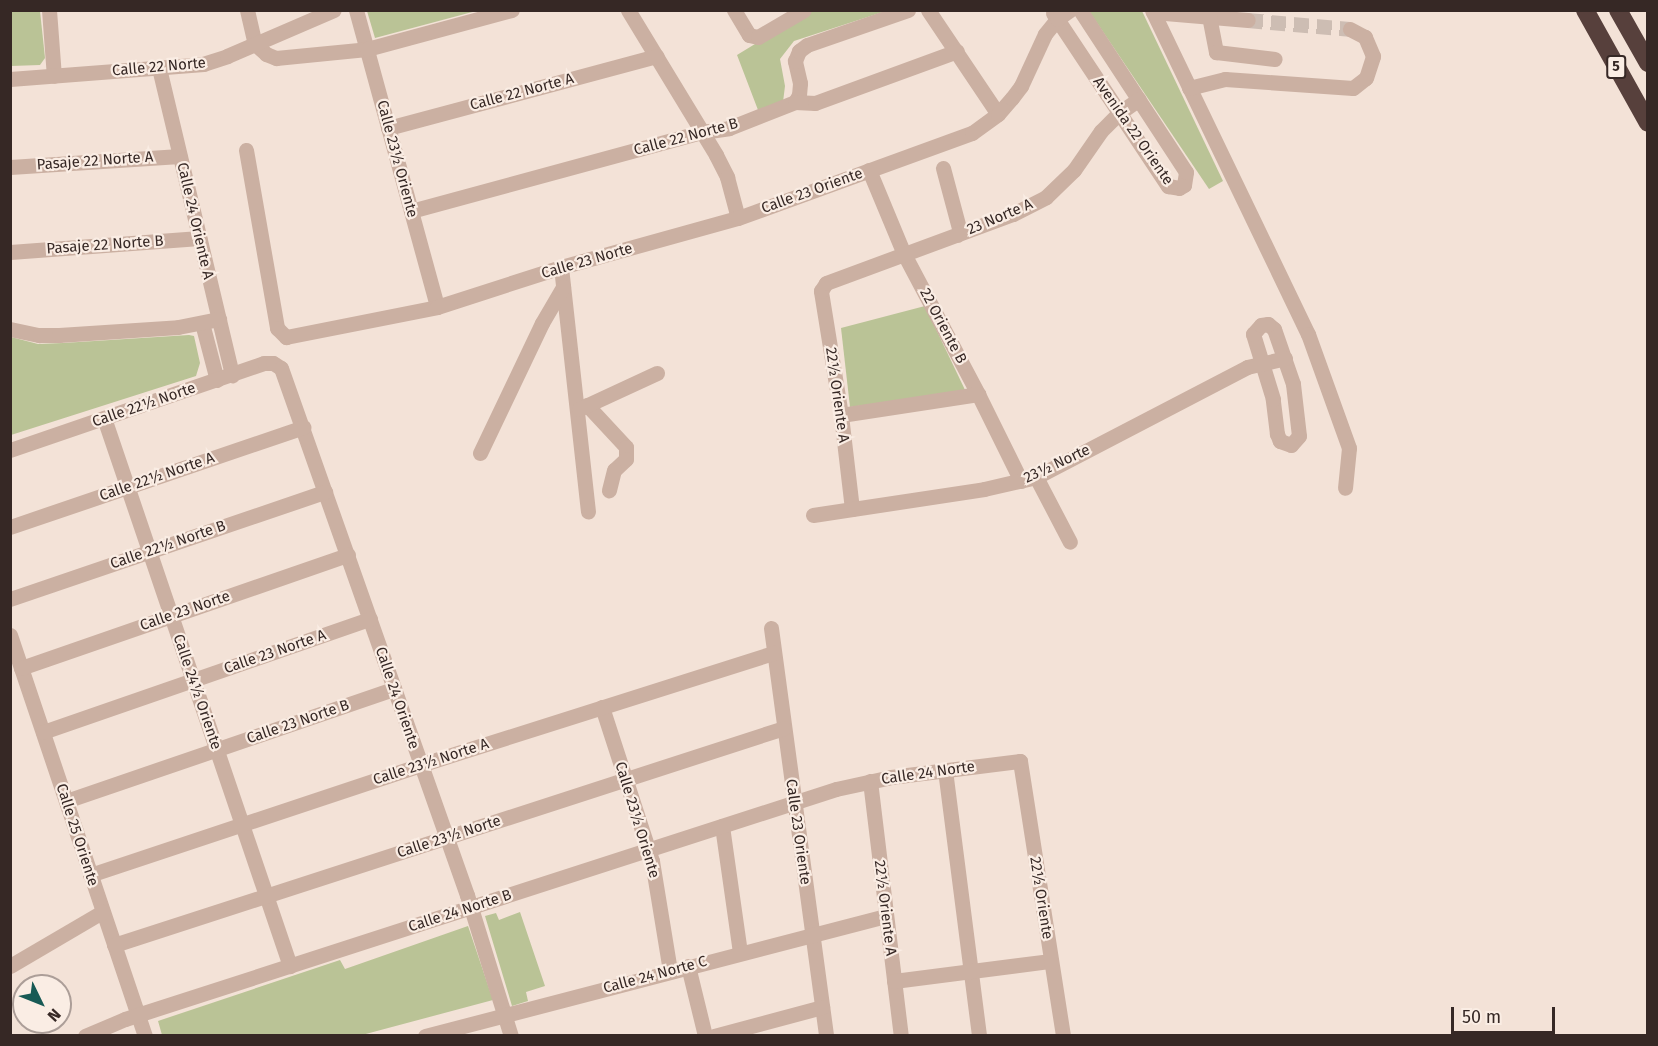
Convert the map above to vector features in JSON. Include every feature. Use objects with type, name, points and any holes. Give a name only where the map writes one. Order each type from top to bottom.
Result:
[{"type":"highway","name":"5","points":[[1586,10],[1647,123]]},
{"type":"highway","name":"5","points":[[1618,10],[1647,63]]},
{"type":"street","points":[[50,10],[54,76]]},
{"type":"street","points":[[247,10],[255,44],[266,54],[276,58],[367,50],[512,10]]},
{"type":"street","name":"Calle 22 Norte","points":[[10,79],[211,62],[334,10]]},
{"type":"street","name":"Calle 23½ Oriente","points":[[356,10],[437,307]]},
{"type":"street","points":[[628,10],[727,177],[738,218]]},
{"type":"street","points":[[734,10],[746,31],[753,37],[762,36],[804,10]]},
{"type":"street","points":[[795,102],[799,95],[800,83],[795,61],[799,51],[807,45],[908,10]]},
{"type":"street","points":[[928,10],[998,114]]},
{"type":"street","name":"Avenida 22 Oriente","points":[[1060,13],[1119,113],[1168,186],[1173,189],[1184,185],[1186,172],[1080,10]]},
{"type":"street","points":[[1153,11],[1248,20]]},
{"type":"street","points":[[1153,11],[1308,334],[1348,448],[1345,488]]},
{"type":"street","name":"Calle 23 Oriente","points":[[738,218],[972,133],[998,114],[1021,86],[1045,34],[1060,13]]},
{"type":"street","points":[[1209,16],[1216,52],[1212,80]]},
{"type":"street","points":[[1189,88],[1212,80],[1238,79],[1353,88],[1366,78],[1373,56],[1365,37],[1350,29]]},
{"type":"street","name":"Calle 22 Norte B","points":[[411,211],[702,132],[729,128],[795,102],[815,103],[957,51]]},
{"type":"street","points":[[1216,52],[1275,59]]},
{"type":"street","name":"Calle 22 Norte A","points":[[388,128],[656,56]]},
{"type":"street","name":"Calle 24 Oriente A","points":[[159,68],[232,375]]},
{"type":"street","name":"23 Norte A","points":[[826,283],[1013,214],[1046,197],[1074,170],[1101,131],[1119,113],[1139,99]]},
{"type":"street","name":"Calle 23 Norte","points":[[246,150],[277,328],[286,337],[437,307],[561,267],[738,218]]},
{"type":"street","name":"Pasaje 22 Norte A","points":[[10,166],[180,156]]},
{"type":"street","points":[[943,168],[960,232],[957,235]]},
{"type":"street","name":"22 Oriente B","points":[[869,170],[904,254],[978,394],[1070,542]]},
{"type":"street","name":"Pasaje 22 Norte B","points":[[10,252],[199,238]]},
{"type":"street","points":[[561,267],[582,407],[584,477],[588,512]]},
{"type":"street","name":"22½ Oriente A","points":[[826,283],[821,291],[841,415],[852,509]]},
{"type":"street","points":[[480,453],[542,323],[563,287]]},
{"type":"street","points":[[10,329],[49,336],[202,323],[219,319]]},
{"type":"street","points":[[202,323],[217,380]]},
{"type":"street","points":[[1265,324],[1274,329],[1293,384],[1299,436],[1291,445],[1280,441],[1277,434],[1273,399],[1263,362],[1253,334],[1256,328],[1265,324]]},
{"type":"street","name":"23½ Norte","points":[[813,515],[1029,479],[1247,367],[1285,358]]},
{"type":"street","name":"Calle 22½ Norte","points":[[10,450],[264,363],[277,365]]},
{"type":"street","name":"Calle 24 Oriente","points":[[277,365],[284,372],[447,837],[511,1035]]},
{"type":"street","points":[[582,407],[657,374]]},
{"type":"street","points":[[841,415],[978,394]]},
{"type":"street","points":[[582,407],[626,447],[626,459],[614,470],[606,474],[584,477]]},
{"type":"street","name":"Calle 24½ Oriente","points":[[104,418],[290,966]]},
{"type":"street","name":"Calle 22½ Norte A","points":[[10,527],[303,427]]},
{"type":"street","points":[[609,490],[614,470]]},
{"type":"street","name":"Calle 22½ Norte B","points":[[10,599],[325,492]]},
{"type":"street","name":"Calle 23 Norte","points":[[21,668],[348,555]]},
{"type":"street","name":"Calle 23 Norte A","points":[[43,732],[370,619]]},
{"type":"street","name":"Calle 23 Oriente","points":[[771,628],[826,1035]]},
{"type":"street","name":"Calle 25 Oriente","points":[[10,635],[145,1035]]},
{"type":"street","name":"Calle 23½ Norte A","points":[[90,875],[420,765],[774,653]]},
{"type":"street","name":"Calle 23 Norte B","points":[[66,801],[394,689]]},
{"type":"street","name":"Calle 23½ Oriente","points":[[602,707],[649,849],[670,971]]},
{"type":"street","name":"Calle 23½ Norte","points":[[114,945],[784,728]]},
{"type":"street","name":"Calle 24 Norte","points":[[836,789],[870,781],[1020,761]]},
{"type":"street","name":"22½ Oriente","points":[[1020,761],[1063,1035]]},
{"type":"street","points":[[945,770],[980,1035]]},
{"type":"street","name":"22½ Oriente A","points":[[870,781],[901,1035]]},
{"type":"street","name":"Calle 24 Norte B","points":[[85,1035],[138,1015],[836,789]]},
{"type":"street","points":[[722,826],[740,953]]},
{"type":"street","points":[[10,966],[102,912]]},
{"type":"street","name":"Calle 24 Norte C","points":[[425,1035],[812,933],[886,916]]},
{"type":"street","points":[[894,981],[1051,961]]},
{"type":"street","points":[[688,966],[705,1035]]},
{"type":"street","points":[[714,1035],[822,1007]]},
{"type":"green space","points":[[367,10],[476,11],[375,38]]},
{"type":"green space","points":[[10,11],[40,11],[45,58],[40,65],[11,66]]},
{"type":"green space","points":[[809,11],[886,11],[794,41],[780,59],[785,86],[783,102],[758,110],[737,55]]},
{"type":"green space","points":[[1089,11],[1142,11],[1223,181],[1209,189]]},
{"type":"green space","points":[[925,306],[966,392],[850,407],[841,328]]},
{"type":"green space","points":[[194,336],[200,363],[196,376],[11,435],[11,337],[38,344]]},
{"type":"green space","points":[[520,912],[545,986],[526,992],[528,1001],[512,1006],[485,916],[496,913],[499,920]]},
{"type":"green space","points":[[468,926],[493,1000],[362,1035],[162,1035],[158,1021],[340,960],[345,969]]},
{"type":"tunnel","points":[[1248,20],[1350,29]]}]
